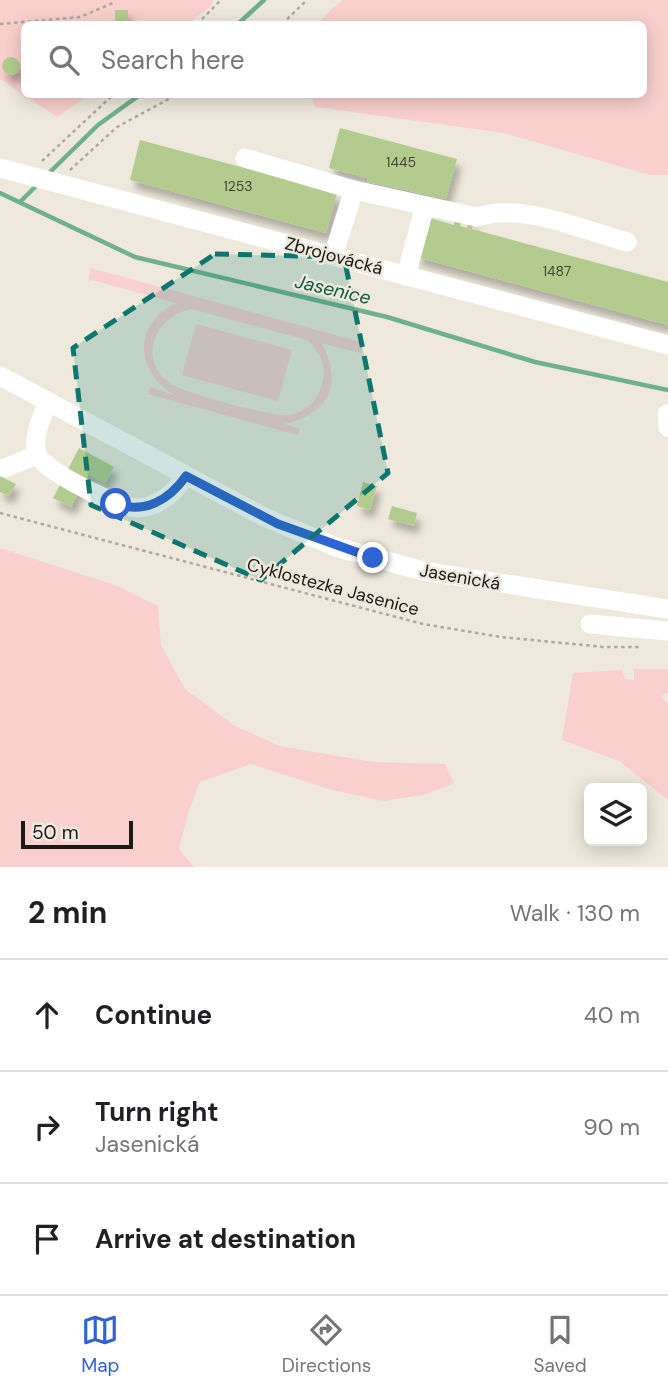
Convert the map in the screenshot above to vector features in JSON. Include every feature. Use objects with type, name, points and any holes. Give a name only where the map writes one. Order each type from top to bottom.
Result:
[{"type":"street","points":[[245,158],[354,191],[477,217],[493,211],[536,217],[626,242]]},
{"type":"street","name":"Zbrojovácká","points":[[0,168],[668,345]]},
{"type":"street","points":[[333,256],[354,191]]},
{"type":"street","points":[[406,276],[425,206]]},
{"type":"street","name":"Jasenická","points":[[0,376],[278,524],[337,547],[396,565],[668,609]]},
{"type":"street","points":[[48,402],[36,439],[37,455],[56,472],[116,504],[136,509],[167,497],[186,476]]},
{"type":"street","points":[[667,414],[668,427]]},
{"type":"street","points":[[5,468],[37,455]]},
{"type":"street","points":[[590,624],[663,630]]},
{"type":"path","points":[[200,21],[221,0]]},
{"type":"path","points":[[285,21],[307,0]]},
{"type":"path","points":[[34,21],[80,17],[113,3]]},
{"type":"path","points":[[0,24],[21,22]]},
{"type":"path","points":[[29,175],[110,98]]},
{"type":"path","points":[[56,182],[117,127],[171,98]]},
{"type":"path","name":"Cyklostezka Jasenice","points":[[0,513],[445,629],[500,637],[627,648],[644,646],[663,630]]},
{"type":"highlighted area","points":[[215,254],[344,257],[388,473],[261,580],[91,505],[73,348]]},
{"type":"shaded area","points":[[0,0],[213,0],[211,6],[191,21],[21,21],[21,93],[0,79]]},
{"type":"shaded area","points":[[342,0],[668,0],[668,175],[650,175],[504,133],[316,107],[312,98],[647,98],[647,21],[319,21]]},
{"type":"shaded area","points":[[28,98],[86,98],[57,117]]},
{"type":"shaded area","points":[[91,268],[364,343],[361,353],[321,343],[331,371],[328,395],[322,405],[312,413],[284,424],[300,429],[298,435],[148,394],[150,387],[176,396],[162,386],[153,374],[146,362],[144,349],[152,323],[176,303],[88,279]],"holes":[[[191,309],[307,340],[322,362],[323,381],[313,402],[305,409],[290,415],[249,409],[179,388],[160,374],[152,352],[154,340],[168,320]]]},
{"type":"shaded area","points":[[196,324],[292,350],[278,401],[182,375]]},
{"type":"shaded area","points":[[0,548],[115,585],[158,606],[161,645],[185,689],[235,726],[280,746],[373,762],[445,764],[454,783],[427,794],[383,801],[332,790],[251,764],[200,782],[188,813],[179,849],[194,867],[0,867]]},
{"type":"shaded area","points":[[634,669],[668,669],[668,692],[661,697],[668,703],[668,800],[619,761],[562,740],[573,673],[622,670],[625,679],[634,680]]},
{"type":"building","points":[[115,10],[128,10],[128,21],[115,21]]},
{"type":"building","points":[[11,57],[17,60],[20,66],[17,72],[11,75],[5,72],[2,66],[5,60]]},
{"type":"building","points":[[340,128],[457,159],[446,199],[368,182],[367,178],[329,168]]},
{"type":"building","points":[[140,140],[337,193],[326,233],[130,180]]},
{"type":"building","points":[[427,217],[454,225],[455,221],[467,228],[469,220],[474,221],[472,229],[668,282],[668,325],[416,257]]},
{"type":"building","points":[[79,448],[114,467],[105,483],[88,474],[71,507],[53,498]]},
{"type":"building","points":[[0,476],[16,484],[9,496],[0,492]]},
{"type":"building","points":[[363,482],[377,486],[370,510],[357,506]]},
{"type":"building","points":[[392,506],[417,513],[414,526],[388,519]]},
{"type":"waterway","points":[[241,21],[264,0]]},
{"type":"waterway","points":[[46,176],[98,125],[135,98]]},
{"type":"waterway","points":[[21,201],[38,184]]},
{"type":"waterway","name":"Jasenice","points":[[0,193],[135,257],[387,317],[535,362],[668,390]]},
{"type":"route","points":[[116,504],[136,509],[146,507],[167,497],[186,476],[278,524],[373,558]]}]
